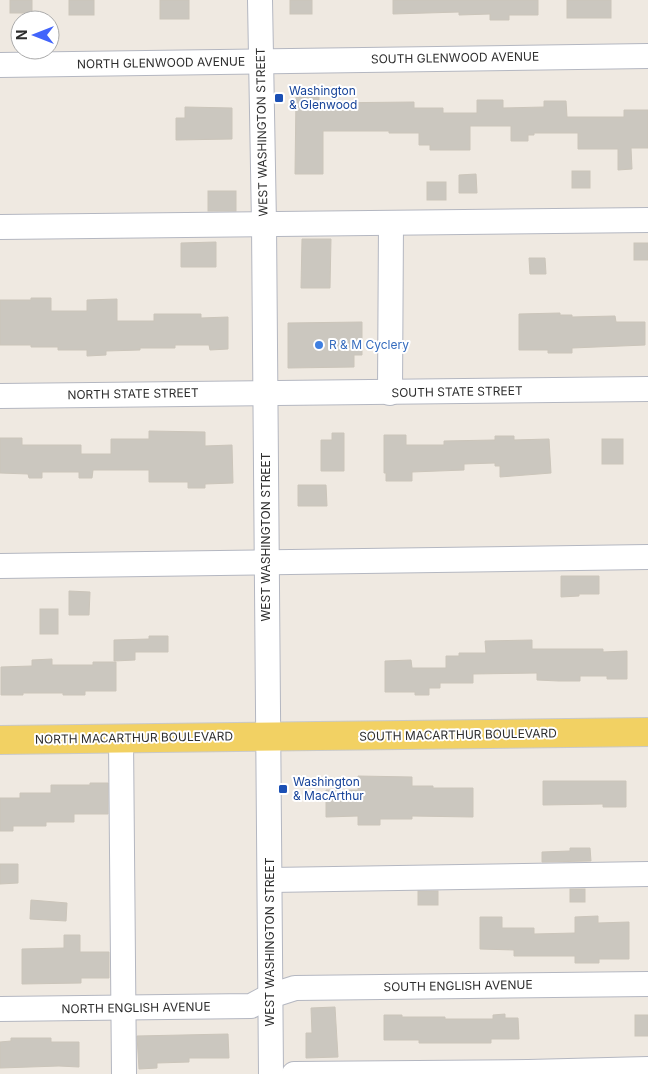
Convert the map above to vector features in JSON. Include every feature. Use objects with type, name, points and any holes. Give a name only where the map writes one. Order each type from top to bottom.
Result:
[{"type":"main road","name":"SOUTH MACARTHUR BOULEVARD","points":[[267,737],[648,732]]},
{"type":"main road","name":"NORTH MACARTHUR BOULEVARD","points":[[0,740],[267,737]]},
{"type":"street","name":"WEST WASHINGTON STREET","points":[[260,0],[264,224],[271,1074]]},
{"type":"street","name":"SOUTH GLENWOOD AVENUE","points":[[261,61],[648,56]]},
{"type":"street","name":"NORTH GLENWOOD AVENUE","points":[[0,65],[261,61]]},
{"type":"street","points":[[0,227],[648,220]]},
{"type":"street","points":[[390,392],[391,223]]},
{"type":"street","name":"SOUTH STATE STREET","points":[[265,393],[648,389]]},
{"type":"street","name":"NORTH STATE STREET","points":[[0,396],[265,393]]},
{"type":"street","points":[[0,566],[648,557]]},
{"type":"street","points":[[121,739],[124,1074]]},
{"type":"street","points":[[270,880],[648,874]]},
{"type":"street","name":"SOUTH ENGLISH AVENUE","points":[[270,996],[295,988],[648,984]]},
{"type":"street","name":"NORTH ENGLISH AVENUE","points":[[0,1009],[251,1006],[270,996]]},
{"type":"street","points":[[294,1074],[648,1069]]},
{"type":"building","points":[[10,0],[32,0],[32,10],[10,10]]},
{"type":"building","points":[[69,0],[94,0],[94,15],[69,15]]},
{"type":"building","points":[[160,0],[189,0],[189,19],[160,19]]},
{"type":"building","points":[[290,0],[312,0],[312,14],[290,14]]},
{"type":"building","points":[[393,0],[538,0],[538,15],[509,15],[509,20],[490,20],[490,14],[459,15],[459,12],[393,14]]},
{"type":"building","points":[[567,0],[611,0],[611,18],[567,18]]},
{"type":"building","points":[[296,97],[319,97],[319,103],[414,102],[414,108],[443,108],[443,113],[477,113],[477,100],[503,100],[503,108],[544,107],[544,101],[566,101],[567,117],[624,117],[624,110],[648,110],[648,148],[631,148],[632,169],[618,170],[618,149],[578,149],[578,133],[534,133],[534,135],[528,135],[528,141],[511,141],[511,126],[470,126],[470,150],[430,150],[430,145],[419,145],[419,133],[323,131],[323,174],[295,174]]},
{"type":"building","points":[[185,107],[232,108],[232,139],[176,140],[176,118],[185,118]]},
{"type":"building","points":[[572,171],[590,171],[590,188],[572,188]]},
{"type":"building","points":[[476,174],[477,193],[459,193],[459,175]]},
{"type":"building","points":[[427,182],[446,182],[446,200],[427,200]]},
{"type":"building","points":[[208,191],[236,191],[236,211],[208,211]]},
{"type":"building","points":[[302,239],[331,239],[330,288],[301,288]]},
{"type":"building","points":[[216,242],[216,267],[181,267],[181,243]]},
{"type":"building","points":[[634,243],[648,243],[648,260],[634,260]]},
{"type":"building","points":[[529,258],[545,258],[546,274],[530,274]]},
{"type":"building","points":[[31,298],[51,298],[51,311],[87,311],[87,300],[117,299],[117,321],[154,321],[154,314],[201,314],[201,318],[228,317],[228,349],[210,350],[209,345],[175,345],[175,348],[140,348],[140,350],[106,351],[106,355],[87,356],[87,350],[58,350],[58,347],[31,347],[31,345],[0,345],[0,300],[31,300]]},
{"type":"building","points":[[560,313],[560,315],[572,315],[572,317],[615,316],[616,322],[645,322],[645,345],[572,348],[572,353],[548,353],[548,350],[519,350],[519,314]]},
{"type":"building","points":[[362,322],[362,355],[354,355],[354,367],[288,368],[288,323]]},
{"type":"building","points":[[149,431],[205,432],[205,446],[232,445],[233,483],[205,484],[205,488],[188,488],[188,482],[149,482],[149,470],[93,470],[92,478],[79,478],[79,472],[42,472],[42,478],[29,478],[28,474],[0,473],[0,438],[22,438],[22,445],[81,445],[81,454],[111,454],[111,439],[149,439]]},
{"type":"building","points":[[332,433],[344,433],[344,471],[321,471],[321,440],[332,440]]},
{"type":"building","points":[[384,435],[406,435],[406,445],[444,445],[444,441],[495,440],[495,436],[514,436],[514,440],[549,439],[551,473],[500,477],[500,466],[495,466],[495,463],[464,464],[464,470],[412,472],[412,481],[386,481],[386,473],[384,473]]},
{"type":"building","points":[[602,439],[623,439],[623,464],[602,464]]},
{"type":"building","points":[[298,485],[326,485],[327,506],[298,506]]},
{"type":"building","points":[[561,576],[599,576],[599,594],[579,594],[579,596],[561,597]]},
{"type":"building","points":[[69,591],[90,592],[89,615],[69,615]]},
{"type":"building","points":[[40,609],[58,609],[58,634],[40,634]]},
{"type":"building","points":[[149,636],[168,636],[168,652],[135,652],[135,660],[114,661],[114,640],[149,639]]},
{"type":"building","points":[[532,640],[532,649],[603,649],[603,652],[627,651],[627,679],[607,679],[607,676],[580,676],[580,681],[559,681],[537,680],[537,673],[473,674],[473,683],[440,683],[440,688],[429,688],[429,695],[415,695],[415,692],[385,692],[385,661],[411,660],[412,668],[446,668],[446,656],[459,656],[459,653],[486,653],[485,641]]},
{"type":"building","points":[[52,659],[52,665],[93,665],[93,662],[116,662],[116,691],[85,691],[85,695],[23,693],[23,695],[1,695],[1,667],[32,666],[32,660]]},
{"type":"building","points":[[358,776],[412,777],[412,786],[473,788],[473,817],[412,816],[412,819],[380,819],[380,825],[358,825],[358,816],[326,817],[326,790],[358,790]]},
{"type":"building","points":[[543,781],[626,781],[626,807],[603,807],[603,804],[543,805]]},
{"type":"building","points":[[90,783],[108,783],[108,814],[74,814],[74,822],[46,822],[46,826],[13,826],[13,831],[0,831],[0,798],[20,798],[20,793],[51,793],[51,785],[90,785]]},
{"type":"building","points":[[570,848],[590,848],[591,861],[542,862],[542,852],[570,851]]},
{"type":"building","points":[[0,864],[18,864],[18,883],[0,884]]},
{"type":"building","points":[[570,889],[585,889],[585,902],[570,902]]},
{"type":"building","points":[[418,891],[438,891],[438,905],[418,905]]},
{"type":"building","points":[[31,900],[67,903],[66,921],[30,919]]},
{"type":"building","points":[[598,916],[598,923],[629,922],[629,959],[599,959],[599,963],[575,963],[575,956],[514,956],[514,950],[480,949],[480,917],[502,917],[502,928],[534,928],[534,934],[575,933],[575,917]]},
{"type":"building","points":[[64,935],[80,935],[80,952],[109,952],[109,978],[81,978],[81,983],[22,984],[22,949],[64,948]]},
{"type":"building","points":[[335,1007],[338,1057],[306,1058],[306,1033],[312,1033],[311,1008]]},
{"type":"building","points":[[505,1014],[505,1018],[518,1018],[519,1039],[491,1039],[491,1043],[419,1043],[419,1040],[384,1040],[384,1015],[445,1017],[445,1019],[493,1019],[493,1015]]},
{"type":"building","points":[[635,1015],[648,1015],[648,1036],[635,1036]]},
{"type":"building","points":[[228,1034],[229,1058],[189,1058],[189,1062],[157,1063],[157,1068],[139,1069],[137,1036]]},
{"type":"building","points":[[11,1038],[51,1038],[51,1042],[79,1042],[79,1067],[0,1068],[0,1042],[11,1041]]},
{"type":"place","name":"Washington & Glenwood","points":[[279,98]]},
{"type":"place","name":"R & M Cyclery","points":[[319,345]]},
{"type":"place","name":"Washington & MacArthur","points":[[283,789]]}]
